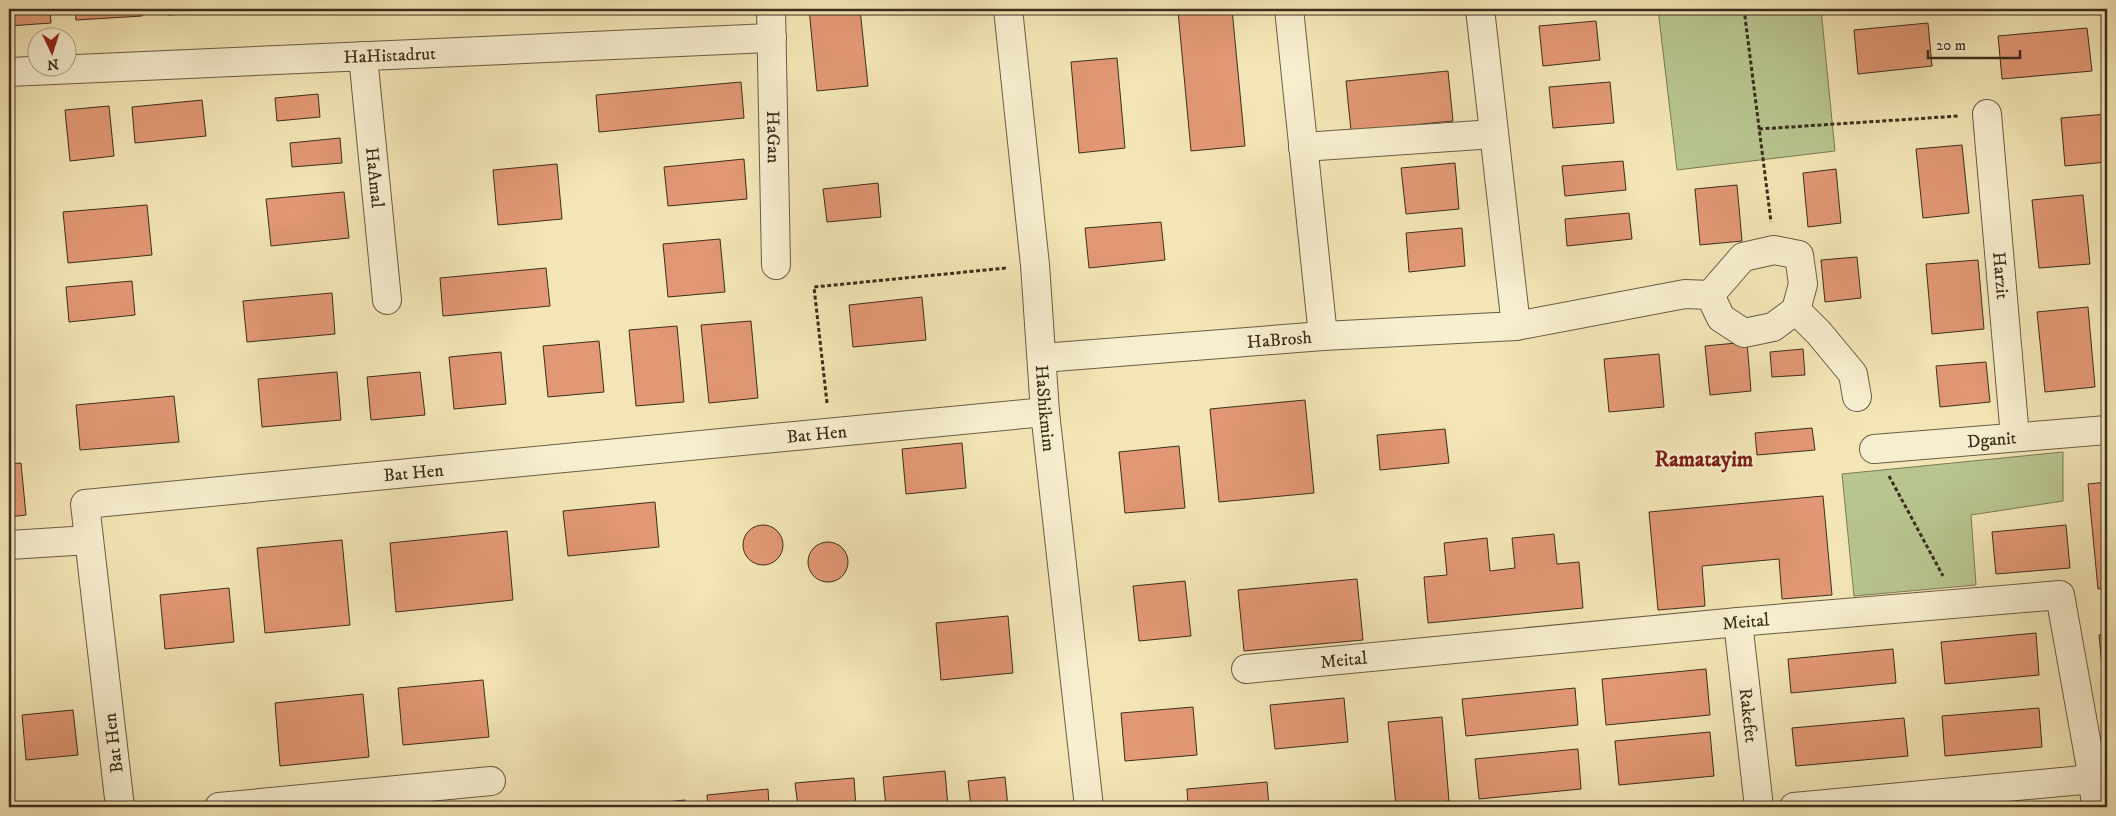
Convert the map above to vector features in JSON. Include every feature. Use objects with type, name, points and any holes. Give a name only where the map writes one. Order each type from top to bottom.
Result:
[{"type":"street","name":"HaGan","points":[[771,9],[776,265]]},
{"type":"street","name":"HaShikmim","points":[[1008,9],[1035,265],[1046,412],[1088,807]]},
{"type":"street","points":[[1289,9],[1323,336]]},
{"type":"street","points":[[1480,9],[1516,326]]},
{"type":"street","name":"HaHistadrut","points":[[9,72],[772,38]]},
{"type":"street","name":"HaAmal","points":[[363,56],[387,300]]},
{"type":"street","name":"Harzit","points":[[1987,114],[2015,437]]},
{"type":"street","points":[[1303,147],[1494,134]]},
{"type":"street","points":[[1774,250],[1799,255],[1803,284],[1796,310],[1773,326],[1744,333],[1721,318],[1710,295],[1743,256],[1774,250]]},
{"type":"street","name":"HaBrosh","points":[[1042,358],[1323,336],[1516,326],[1684,294],[1710,295]]},
{"type":"street","points":[[1796,310],[1853,374],[1857,397]]},
{"type":"street","name":"Bat Hen","points":[[120,807],[85,504],[1046,412]]},
{"type":"street","name":"Dganit","points":[[1874,449],[2107,430]]},
{"type":"street","points":[[9,545],[89,540]]},
{"type":"street","name":"Meital","points":[[1246,670],[1738,622],[2060,595],[2093,779]]},
{"type":"street","name":"Rakefet","points":[[1738,622],[1759,807]]},
{"type":"street","points":[[1794,807],[2093,779],[2096,807]]},
{"type":"street","points":[[219,807],[491,781]]},
{"type":"path","points":[[1744,9],[1774,250]]},
{"type":"path","points":[[1759,129],[1987,114]]},
{"type":"path","points":[[830,433],[814,287],[1035,265]]},
{"type":"path","points":[[1874,449],[1958,603]]},
{"type":"green space","points":[[1658,9],[1821,9],[1835,151],[1677,170]]},
{"type":"green space","points":[[2063,452],[2063,501],[1971,515],[1976,585],[1854,596],[1842,474]]},
{"type":"building","points":[[9,9],[50,9],[51,23],[9,26]]},
{"type":"building","points":[[75,9],[142,9],[142,16],[76,20]]},
{"type":"building","points":[[167,9],[240,9],[240,11],[168,15]]},
{"type":"building","points":[[809,9],[860,9],[868,86],[817,91]]},
{"type":"building","points":[[1232,9],[1245,146],[1191,151],[1178,11]]},
{"type":"building","points":[[1596,21],[1600,60],[1543,66],[1539,26]]},
{"type":"building","points":[[1928,23],[1932,66],[1858,74],[1854,30]]},
{"type":"building","points":[[2087,28],[2092,71],[2002,79],[1998,36]]},
{"type":"building","points":[[1117,58],[1125,148],[1079,153],[1071,62]]},
{"type":"building","points":[[1448,71],[1453,121],[1351,131],[1346,81]]},
{"type":"building","points":[[741,82],[744,118],[599,132],[596,95]]},
{"type":"building","points":[[1610,82],[1614,123],[1553,128],[1549,87]]},
{"type":"building","points":[[318,94],[320,117],[277,121],[275,98]]},
{"type":"building","points":[[202,100],[206,136],[135,143],[132,107]]},
{"type":"building","points":[[109,106],[114,156],[70,161],[65,110]]},
{"type":"building","points":[[2107,114],[2107,162],[2065,166],[2061,118]]},
{"type":"building","points":[[340,138],[342,163],[292,167],[290,143]]},
{"type":"building","points":[[1962,145],[1969,213],[1923,218],[1916,149]]},
{"type":"building","points":[[744,159],[747,199],[668,206],[664,167]]},
{"type":"building","points":[[1623,161],[1626,190],[1565,196],[1562,166]]},
{"type":"building","points":[[1455,163],[1459,209],[1406,214],[1401,168]]},
{"type":"building","points":[[557,164],[562,219],[498,225],[493,170]]},
{"type":"building","points":[[1836,169],[1841,223],[1808,227],[1803,173]]},
{"type":"building","points":[[878,183],[881,217],[827,222],[823,189]]},
{"type":"building","points":[[1737,185],[1742,241],[1700,245],[1695,189]]},
{"type":"building","points":[[344,192],[349,238],[271,246],[266,199]]},
{"type":"building","points":[[2083,195],[2090,264],[2039,268],[2032,200]]},
{"type":"building","points":[[147,205],[152,255],[68,263],[63,212]]},
{"type":"building","points":[[1629,213],[1632,239],[1567,246],[1565,219]]},
{"type":"building","points":[[1161,222],[1165,260],[1089,268],[1085,228]]},
{"type":"building","points":[[1462,228],[1465,266],[1409,272],[1406,233]]},
{"type":"building","points":[[720,239],[725,292],[668,297],[663,244]]},
{"type":"building","points":[[1857,257],[1861,298],[1825,302],[1821,260]]},
{"type":"building","points":[[1978,260],[1984,329],[1932,334],[1926,264]]},
{"type":"building","points":[[546,268],[550,306],[443,316],[440,278]]},
{"type":"building","points":[[132,281],[135,315],[69,322],[66,287]]},
{"type":"building","points":[[332,293],[335,334],[247,342],[243,301]]},
{"type":"building","points":[[922,297],[926,340],[853,347],[849,305]]},
{"type":"building","points":[[2088,307],[2095,387],[2045,392],[2037,312]]},
{"type":"building","points":[[751,321],[758,398],[709,403],[701,325]]},
{"type":"building","points":[[677,326],[684,402],[636,406],[629,330]]},
{"type":"building","points":[[599,341],[604,392],[548,397],[543,346]]},
{"type":"building","points":[[1747,342],[1751,391],[1710,395],[1705,346]]},
{"type":"building","points":[[1803,349],[1805,375],[1772,377],[1770,352]]},
{"type":"building","points":[[501,352],[506,404],[454,409],[449,357]]},
{"type":"building","points":[[1659,354],[1664,407],[1609,412],[1604,359]]},
{"type":"building","points":[[1986,362],[1990,402],[1940,407],[1936,366]]},
{"type":"building","points":[[337,372],[341,420],[262,427],[258,379]]},
{"type":"building","points":[[420,372],[425,415],[371,420],[367,377]]},
{"type":"building","points":[[174,396],[179,442],[80,450],[76,405]]},
{"type":"building","points":[[1305,400],[1314,493],[1219,502],[1210,409]]},
{"type":"building","points":[[1812,428],[1815,450],[1757,455],[1755,433]]},
{"type":"building","points":[[1445,429],[1449,463],[1380,470],[1377,435]]},
{"type":"building","points":[[962,443],[966,488],[906,494],[902,449]]},
{"type":"building","points":[[1179,446],[1185,508],[1125,513],[1119,452]]},
{"type":"building","points":[[21,463],[26,515],[9,517],[9,464]]},
{"type":"building","points":[[2107,482],[2107,588],[2098,589],[2088,484]]},
{"type":"building","points":[[1823,496],[1832,595],[1782,599],[1779,559],[1702,566],[1705,606],[1658,610],[1649,512]]},
{"type":"building","points":[[655,502],[659,547],[568,556],[563,511]]},
{"type":"building","points":[[767,525],[774,528],[780,534],[783,545],[782,553],[774,562],[767,565],[759,565],[752,562],[744,553],[743,541],[746,534],[755,526]]},
{"type":"building","points":[[2066,525],[2070,568],[1996,574],[1992,532]]},
{"type":"building","points":[[507,531],[513,600],[396,612],[390,543]]},
{"type":"building","points":[[1554,534],[1557,564],[1579,562],[1583,608],[1428,623],[1424,577],[1447,575],[1444,543],[1487,538],[1490,571],[1515,568],[1512,538]]},
{"type":"building","points":[[342,540],[350,625],[265,633],[257,548]]},
{"type":"building","points":[[832,542],[839,545],[845,551],[848,562],[847,570],[839,579],[832,582],[824,582],[817,579],[809,570],[808,558],[811,551],[820,543]]},
{"type":"building","points":[[1357,579],[1363,640],[1244,651],[1238,590]]},
{"type":"building","points":[[1185,581],[1191,636],[1139,641],[1133,586]]},
{"type":"building","points":[[229,588],[234,642],[165,649],[160,595]]},
{"type":"building","points":[[1008,616],[1013,673],[941,680],[936,623]]},
{"type":"building","points":[[2036,633],[2039,675],[1945,684],[1941,642]]},
{"type":"building","points":[[2107,634],[2107,722],[2099,635]]},
{"type":"building","points":[[1893,649],[1896,683],[1791,693],[1788,659]]},
{"type":"building","points":[[1706,669],[1710,715],[1606,725],[1602,679]]},
{"type":"building","points":[[483,680],[489,737],[403,745],[398,688]]},
{"type":"building","points":[[1575,688],[1578,725],[1466,736],[1462,699]]},
{"type":"building","points":[[363,694],[369,757],[280,766],[275,703]]},
{"type":"building","points":[[1344,698],[1348,742],[1275,749],[1270,705]]},
{"type":"building","points":[[1193,707],[1197,755],[1125,761],[1121,713]]},
{"type":"building","points":[[2039,708],[2042,747],[1945,756],[1942,716]]},
{"type":"building","points":[[73,710],[78,755],[26,760],[22,715]]},
{"type":"building","points":[[1442,717],[1449,801],[1396,806],[1388,722]]},
{"type":"building","points":[[1904,718],[1908,756],[1796,766],[1792,728]]},
{"type":"building","points":[[1710,732],[1714,776],[1619,785],[1615,741]]},
{"type":"building","points":[[1578,749],[1581,789],[1479,799],[1475,759]]},
{"type":"building","points":[[945,771],[948,807],[886,807],[883,777]]},
{"type":"building","points":[[1005,777],[1008,807],[971,807],[968,781]]},
{"type":"building","points":[[854,778],[856,807],[798,807],[795,783]]},
{"type":"building","points":[[1267,782],[1269,807],[1188,807],[1187,789]]},
{"type":"building","points":[[768,789],[769,807],[708,807],[707,795]]},
{"type":"building","points":[[685,800],[686,807],[630,807],[630,806]]},
{"type":"district","name":"Ramatayim","points":[[1704,458]]}]
